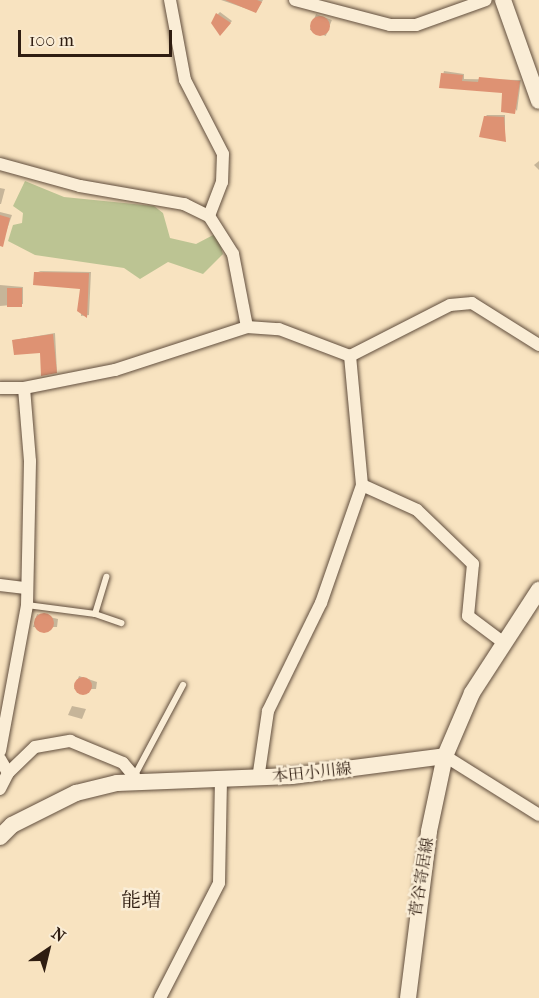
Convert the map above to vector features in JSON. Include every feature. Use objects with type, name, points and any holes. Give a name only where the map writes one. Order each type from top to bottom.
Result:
[{"type":"main road","points":[[502,0],[539,101]]},
{"type":"main road","points":[[445,756],[471,693],[539,590]]},
{"type":"main road","name":"本田小川線","points":[[0,837],[12,825],[76,793],[138,778],[221,781],[258,779],[445,756]]},
{"type":"main road","name":"菅谷寄居線","points":[[408,998],[429,831],[445,756]]},
{"type":"street","points":[[170,0],[185,80],[217,135],[225,165],[209,216]]},
{"type":"street","points":[[295,0],[390,25],[416,25],[486,0]]},
{"type":"street","points":[[0,164],[80,186],[184,204],[209,216],[233,254],[247,327]]},
{"type":"street","points":[[0,388],[24,388],[114,370],[247,327],[279,329],[350,356],[450,305],[472,303],[539,345]]},
{"type":"street","points":[[258,779],[268,711],[321,603],[362,485],[350,356]]},
{"type":"street","points":[[0,751],[27,605],[30,461],[24,388]]},
{"type":"street","points":[[362,485],[417,510],[473,564],[468,616],[504,643]]},
{"type":"street","points":[[0,585],[26,588]]},
{"type":"street","points":[[0,789],[8,773],[35,747],[52,740],[85,744],[138,778]]},
{"type":"street","points":[[445,756],[539,815]]},
{"type":"street","points":[[0,759],[8,773]]},
{"type":"street","points":[[160,998],[219,883],[221,781]]},
{"type":"lane","points":[[95,615],[106,577]]},
{"type":"lane","points":[[27,605],[95,615],[121,624]]},
{"type":"lane","points":[[138,778],[183,686]]},
{"type":"green space","points":[[25,181],[64,197],[154,206],[163,213],[170,238],[196,244],[217,233],[223,254],[203,274],[168,262],[140,279],[124,268],[35,255],[8,241],[13,225],[22,223],[23,213],[13,206]]},
{"type":"building","points":[[225,0],[257,0],[262,2],[256,13]]},
{"type":"building","points":[[216,13],[231,23],[220,36],[211,23]]},
{"type":"building","points":[[320,16],[327,19],[330,26],[327,33],[320,36],[313,33],[310,26],[313,19]]},
{"type":"building","points":[[441,73],[463,75],[462,81],[478,82],[479,77],[520,81],[515,114],[501,112],[502,93],[439,88]]},
{"type":"building","points":[[484,116],[504,117],[506,142],[479,137]]},
{"type":"building","points":[[0,215],[10,218],[3,247],[0,246]]},
{"type":"building","points":[[34,272],[89,273],[87,318],[77,311],[80,289],[33,285]]},
{"type":"building","points":[[7,288],[22,288],[22,307],[7,307]]},
{"type":"building","points":[[53,334],[57,373],[41,376],[40,353],[14,355],[12,340]]},
{"type":"building","points":[[44,613],[51,616],[54,623],[51,630],[44,633],[37,630],[34,623],[37,616]]},
{"type":"building","points":[[83,677],[89,680],[92,686],[89,692],[83,695],[77,692],[74,686],[77,680]]},
{"type":"district","name":"能増","points":[[141,900]]}]
